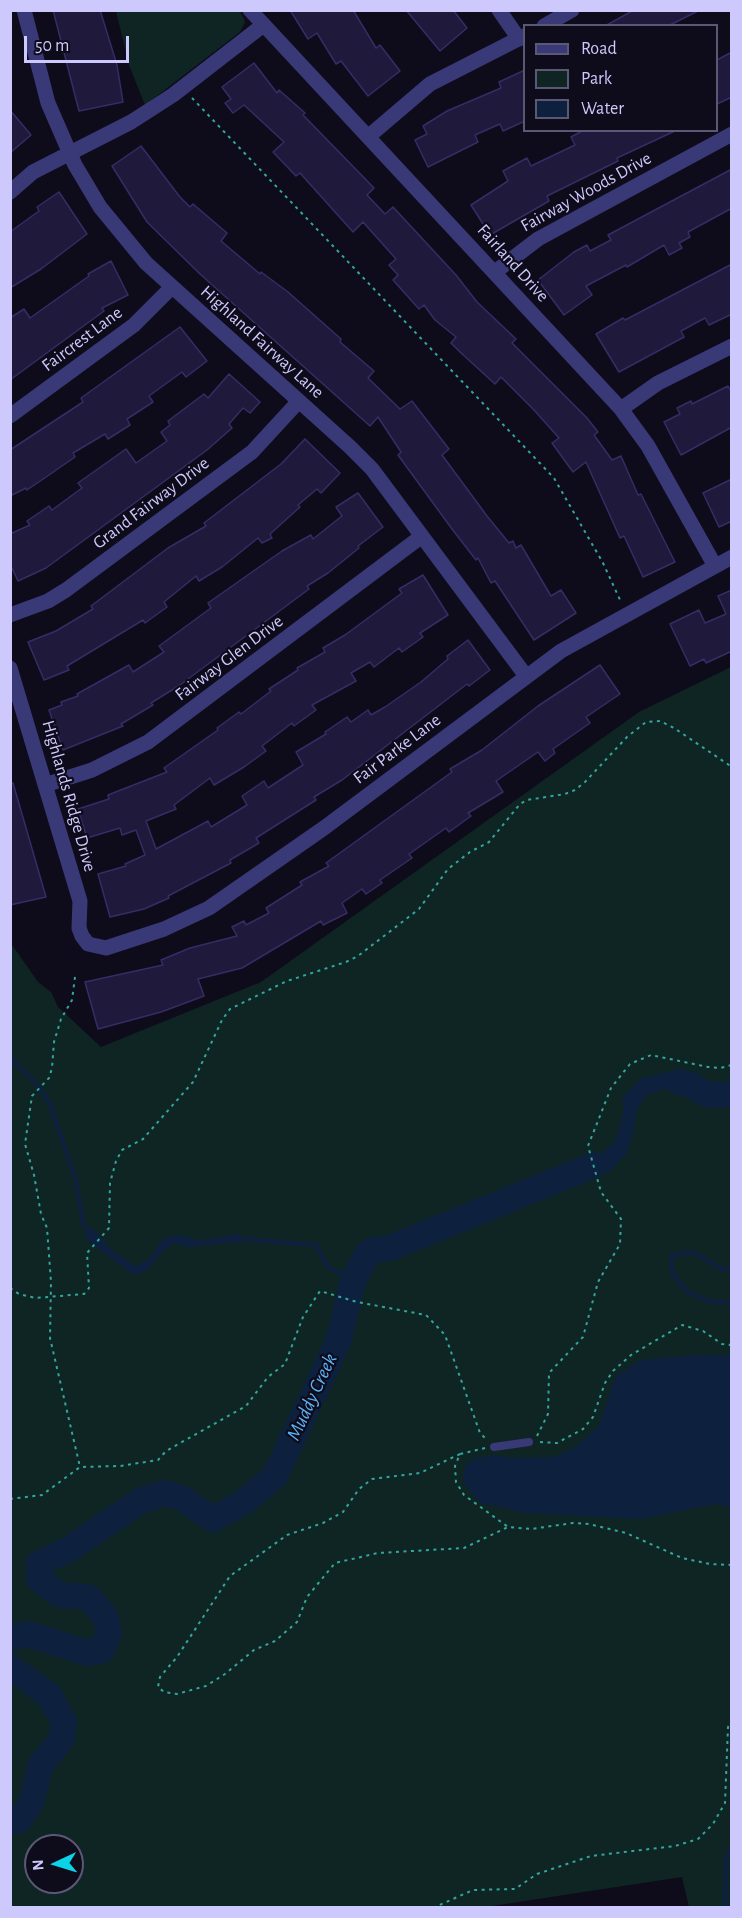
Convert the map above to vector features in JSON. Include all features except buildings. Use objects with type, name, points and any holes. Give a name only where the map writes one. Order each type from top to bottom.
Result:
[{"type":"street","name":"Highland Fairway Lane","points":[[24,10],[48,103],[70,152],[100,207],[146,263],[171,288],[372,469],[526,676]]},
{"type":"street","name":"Fairland Drive","points":[[250,10],[262,26],[369,136],[621,409],[648,446],[715,566]]},
{"type":"street","points":[[369,136],[430,84],[522,38],[499,10]]},
{"type":"street","points":[[548,24],[572,10]]},
{"type":"street","points":[[10,192],[33,172],[131,122],[173,95],[262,26]]},
{"type":"street","name":"Fairway Woods Drive","points":[[495,272],[538,239],[732,134]]},
{"type":"street","name":"Faircrest Lane","points":[[10,416],[134,325],[171,288]]},
{"type":"street","points":[[621,409],[658,383],[732,346]]},
{"type":"street","name":"Grand Fairway Drive","points":[[10,615],[48,601],[66,590],[252,452],[299,401]]},
{"type":"street","name":"Fairway Glen Drive","points":[[45,785],[92,770],[148,742],[422,536]]},
{"type":"street","name":"Fair Parke Lane","points":[[82,936],[88,944],[98,948],[115,947],[209,908],[324,828],[561,651],[732,557]]},
{"type":"street","name":"Highlands Ridge Drive","points":[[10,668],[80,901],[79,928],[82,936]]},
{"type":"lane","points":[[494,1447],[529,1442]]},
{"type":"path","points":[[192,98],[554,478],[603,563],[628,613]]},
{"type":"path","points":[[10,1288],[19,1294],[50,1298],[84,1294],[89,1288],[86,1260],[91,1247],[109,1228],[110,1184],[116,1161],[122,1150],[143,1138],[162,1119],[193,1082],[222,1020],[230,1009],[287,981],[358,956],[418,909],[448,869],[470,852],[489,842],[519,804],[527,800],[554,797],[575,790],[627,737],[646,722],[660,721],[674,728],[732,767]]},
{"type":"path","points":[[75,977],[72,1000],[61,1019],[54,1042],[52,1068],[43,1085],[32,1096],[25,1144],[34,1175],[41,1214],[47,1228],[50,1338],[80,1467]]},
{"type":"path","points":[[529,1442],[537,1437],[548,1414],[549,1373],[583,1337],[598,1282],[620,1244],[621,1219],[607,1203],[598,1182],[588,1146],[611,1088],[630,1064],[651,1055],[708,1067],[720,1068],[732,1065]]},
{"type":"path","points":[[10,1499],[42,1495],[80,1467],[120,1466],[159,1460],[166,1451],[246,1406],[268,1377],[285,1364],[303,1317],[320,1291],[357,1302],[426,1315],[445,1335],[480,1433],[494,1447]]},
{"type":"path","points":[[529,1442],[557,1443],[583,1429],[593,1417],[605,1383],[614,1371],[631,1354],[682,1325],[703,1331],[722,1344],[732,1345]]},
{"type":"path","points":[[494,1447],[460,1454],[420,1473],[372,1479],[359,1489],[343,1512],[323,1523],[287,1535],[230,1576],[177,1657],[160,1677],[158,1687],[164,1692],[177,1694],[206,1686],[254,1650],[275,1641],[297,1622],[307,1597],[335,1563],[378,1553],[464,1548],[508,1527],[531,1529],[573,1522],[626,1533],[682,1558],[710,1564],[732,1564]]},
{"type":"path","points":[[460,1454],[455,1466],[456,1482],[464,1495],[508,1527]]},
{"type":"path","points":[[434,1908],[473,1890],[515,1889],[537,1874],[591,1856],[675,1846],[698,1839],[713,1824],[725,1803],[728,1727],[732,1722]]},
{"type":"green space","points":[[116,11],[240,11],[245,22],[240,32],[145,105],[129,65]]},
{"type":"green space","points":[[731,667],[731,1907],[689,1907],[682,1877],[485,1907],[11,1907],[10,942],[38,982],[51,992],[58,1007],[101,1047],[261,982],[639,712]]},
{"type":"water","points":[[672,1071],[717,1085],[700,1103],[674,1086],[647,1095],[636,1110],[633,1134],[627,1153],[610,1171],[565,1189],[560,1169],[600,1155],[615,1142],[624,1111],[622,1098],[641,1078]]},
{"type":"water","points":[[93,1228],[111,1250],[136,1266],[148,1260],[162,1240],[172,1236],[181,1235],[201,1241],[240,1233],[239,1244],[232,1242],[191,1247],[173,1244],[163,1251],[148,1270],[138,1274],[131,1273],[89,1242],[85,1235]]},
{"type":"water","points":[[696,1355],[731,1355],[731,1508],[717,1504],[640,1519],[525,1513],[481,1503],[463,1483],[465,1466],[475,1458],[498,1455],[511,1458],[554,1457],[574,1448],[599,1426],[615,1377],[640,1360]]},
{"type":"waterway","points":[[10,1058],[35,1082],[50,1104],[76,1181],[83,1223],[90,1234]]},
{"type":"waterway","name":"Muddy Creek","points":[[679,1082],[689,1084],[708,1095],[732,1094]]},
{"type":"waterway","name":"Muddy Creek","points":[[10,1638],[28,1634],[88,1653],[102,1650],[109,1632],[105,1616],[88,1597],[60,1595],[39,1579],[39,1563],[68,1550],[140,1501],[165,1493],[181,1498],[213,1519],[244,1502],[275,1476],[338,1342],[353,1281],[368,1253],[373,1250],[390,1248],[594,1165]]},
{"type":"waterway","points":[[234,1238],[316,1245],[327,1266],[353,1281]]},
{"type":"waterway","points":[[732,1268],[724,1270],[693,1252],[671,1256],[672,1272],[686,1291],[708,1301],[732,1303]]},
{"type":"waterway","points":[[10,1667],[49,1695],[64,1722],[62,1739],[41,1764],[31,1803],[19,1820],[10,1822]]},
{"type":"waterway","points":[[725,1908],[726,1859],[732,1847]]}]
